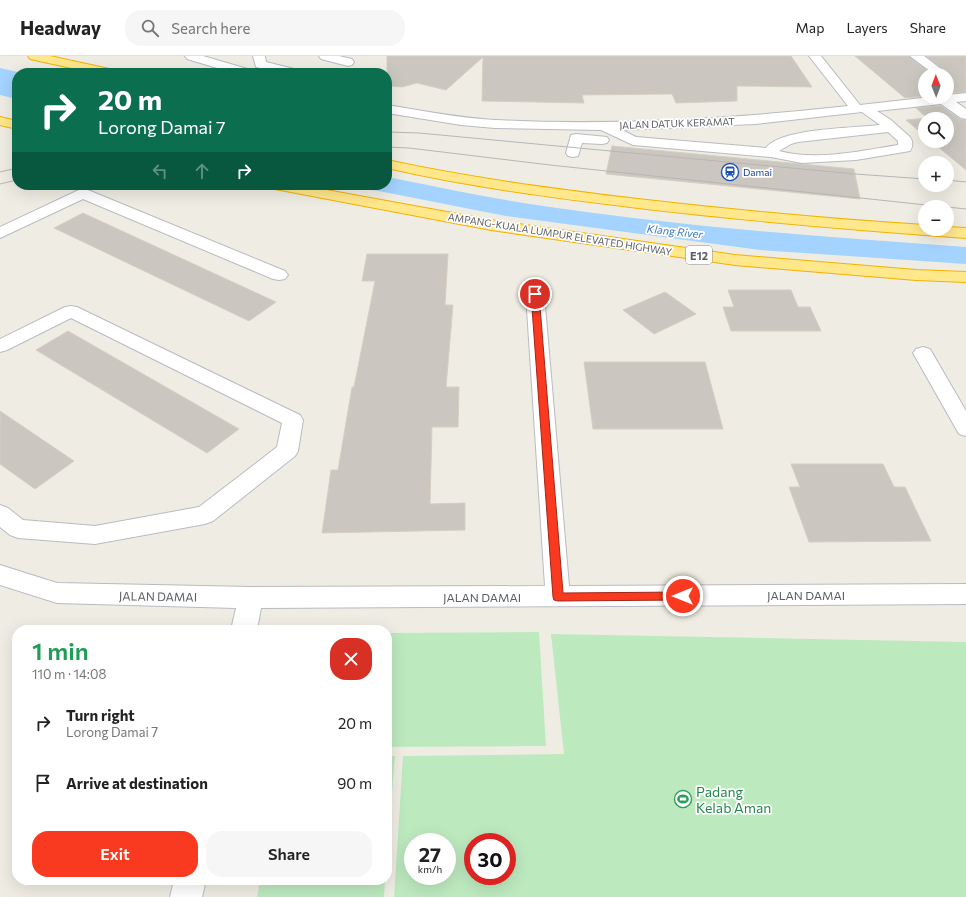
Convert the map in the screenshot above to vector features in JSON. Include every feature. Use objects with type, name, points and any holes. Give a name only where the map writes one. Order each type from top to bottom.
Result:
[{"type":"highway","points":[[34,56],[88,68]]},
{"type":"highway","points":[[0,121],[12,124]]},
{"type":"highway","points":[[392,165],[427,174],[508,188],[703,211],[850,225],[966,233]]},
{"type":"highway","name":"AMPANG-KUALA LUMPUR ELEVATED HIGHWAY","points":[[302,190],[491,225],[735,260],[916,275],[966,277]]},
{"type":"street","points":[[192,56],[230,68]]},
{"type":"street","points":[[259,56],[260,64],[275,68]]},
{"type":"street","points":[[325,56],[348,62]]},
{"type":"street","points":[[573,153],[576,138],[633,141],[772,153],[781,156],[809,159],[839,157],[905,148],[905,140],[886,123],[861,108],[815,56]]},
{"type":"street","points":[[916,56],[956,85]]},
{"type":"street","points":[[223,66],[241,58]]},
{"type":"street","name":"JALAN DATUK KERAMAT","points":[[392,110],[461,121],[495,124],[602,126],[756,120],[918,102]]},
{"type":"street","points":[[950,104],[966,115]]},
{"type":"street","points":[[602,126],[633,141]]},
{"type":"street","points":[[772,153],[772,149],[777,145],[793,140],[890,128]]},
{"type":"street","points":[[0,233],[82,193],[278,275]]},
{"type":"street","points":[[535,294],[558,597]]},
{"type":"street","points":[[0,514],[18,529],[95,535],[205,515],[287,451],[293,420],[71,311],[4,339]]},
{"type":"street","points":[[922,352],[958,402],[966,429]]},
{"type":"street","name":"JALAN DAMAI","points":[[0,575],[57,593],[251,598],[966,594]]},
{"type":"street","points":[[245,625],[251,598]]},
{"type":"street","points":[[186,897],[189,885]]},
{"type":"green space","points":[[539,632],[546,746],[392,747],[392,633]]},
{"type":"green space","name":"Padang Kelab Aman","points":[[551,634],[966,642],[966,897],[394,897],[403,756],[564,754]]},
{"type":"green space","points":[[392,756],[395,756],[392,793]]},
{"type":"green space","points":[[259,885],[385,885],[384,897],[257,897]]},
{"type":"water","points":[[0,68],[12,71],[12,98],[0,95]]},
{"type":"water","name":"Klang River","points":[[392,178],[512,201],[638,219],[802,235],[966,247],[966,264],[760,250],[506,216],[373,190],[392,190]]},
{"type":"building","points":[[387,56],[791,56],[812,87],[737,86],[737,101],[676,103],[672,94],[582,95],[584,103],[482,101],[483,57],[446,90],[417,83],[402,87],[392,86],[392,68],[387,68]]},
{"type":"building","points":[[855,56],[909,56],[924,68],[918,68],[918,97],[905,98]]},
{"type":"building","points":[[926,56],[966,56],[966,92],[954,93],[954,68],[941,68]]},
{"type":"building","points":[[941,106],[950,112],[920,112],[916,108]]},
{"type":"building","points":[[954,115],[960,119],[966,120],[966,170],[954,160],[954,156],[949,156],[939,148],[954,148]]},
{"type":"building","points":[[918,119],[918,130],[906,120]]},
{"type":"building","name":"Damai","points":[[612,146],[854,169],[860,199],[606,174]]},
{"type":"building","points":[[83,213],[276,302],[249,321],[54,228]]},
{"type":"building","points":[[367,254],[448,254],[445,305],[453,305],[446,387],[459,387],[458,427],[432,427],[430,504],[465,503],[465,530],[322,533],[331,470],[338,470],[352,387],[354,387],[375,281],[362,281]]},
{"type":"building","points":[[728,290],[791,290],[798,307],[810,307],[821,331],[731,331],[723,307],[734,307]]},
{"type":"building","points":[[665,292],[696,314],[654,334],[623,310]]},
{"type":"building","points":[[68,331],[239,429],[207,453],[36,350]]},
{"type":"building","points":[[584,362],[705,362],[723,429],[593,429]]},
{"type":"building","points":[[0,411],[74,461],[35,489],[0,464]]},
{"type":"building","points":[[791,464],[883,464],[894,487],[905,487],[931,541],[809,542],[789,487],[800,487]]},
{"type":"tram line","points":[[392,132],[419,133],[855,174],[918,178]]},
{"type":"tram line","points":[[392,147],[918,204]]},
{"type":"tram line","points":[[0,172],[12,169]]},
{"type":"tram line","points":[[0,184],[12,181]]},
{"type":"tram line","points":[[954,181],[966,182]]},
{"type":"tram line","points":[[954,208],[966,209]]},
{"type":"place","name":"Damai","points":[[730,172]]},
{"type":"place","name":"Padang Kelab Aman","points":[[683,799]]},
{"type":"route","points":[[535,294],[558,597],[683,596]]}]
